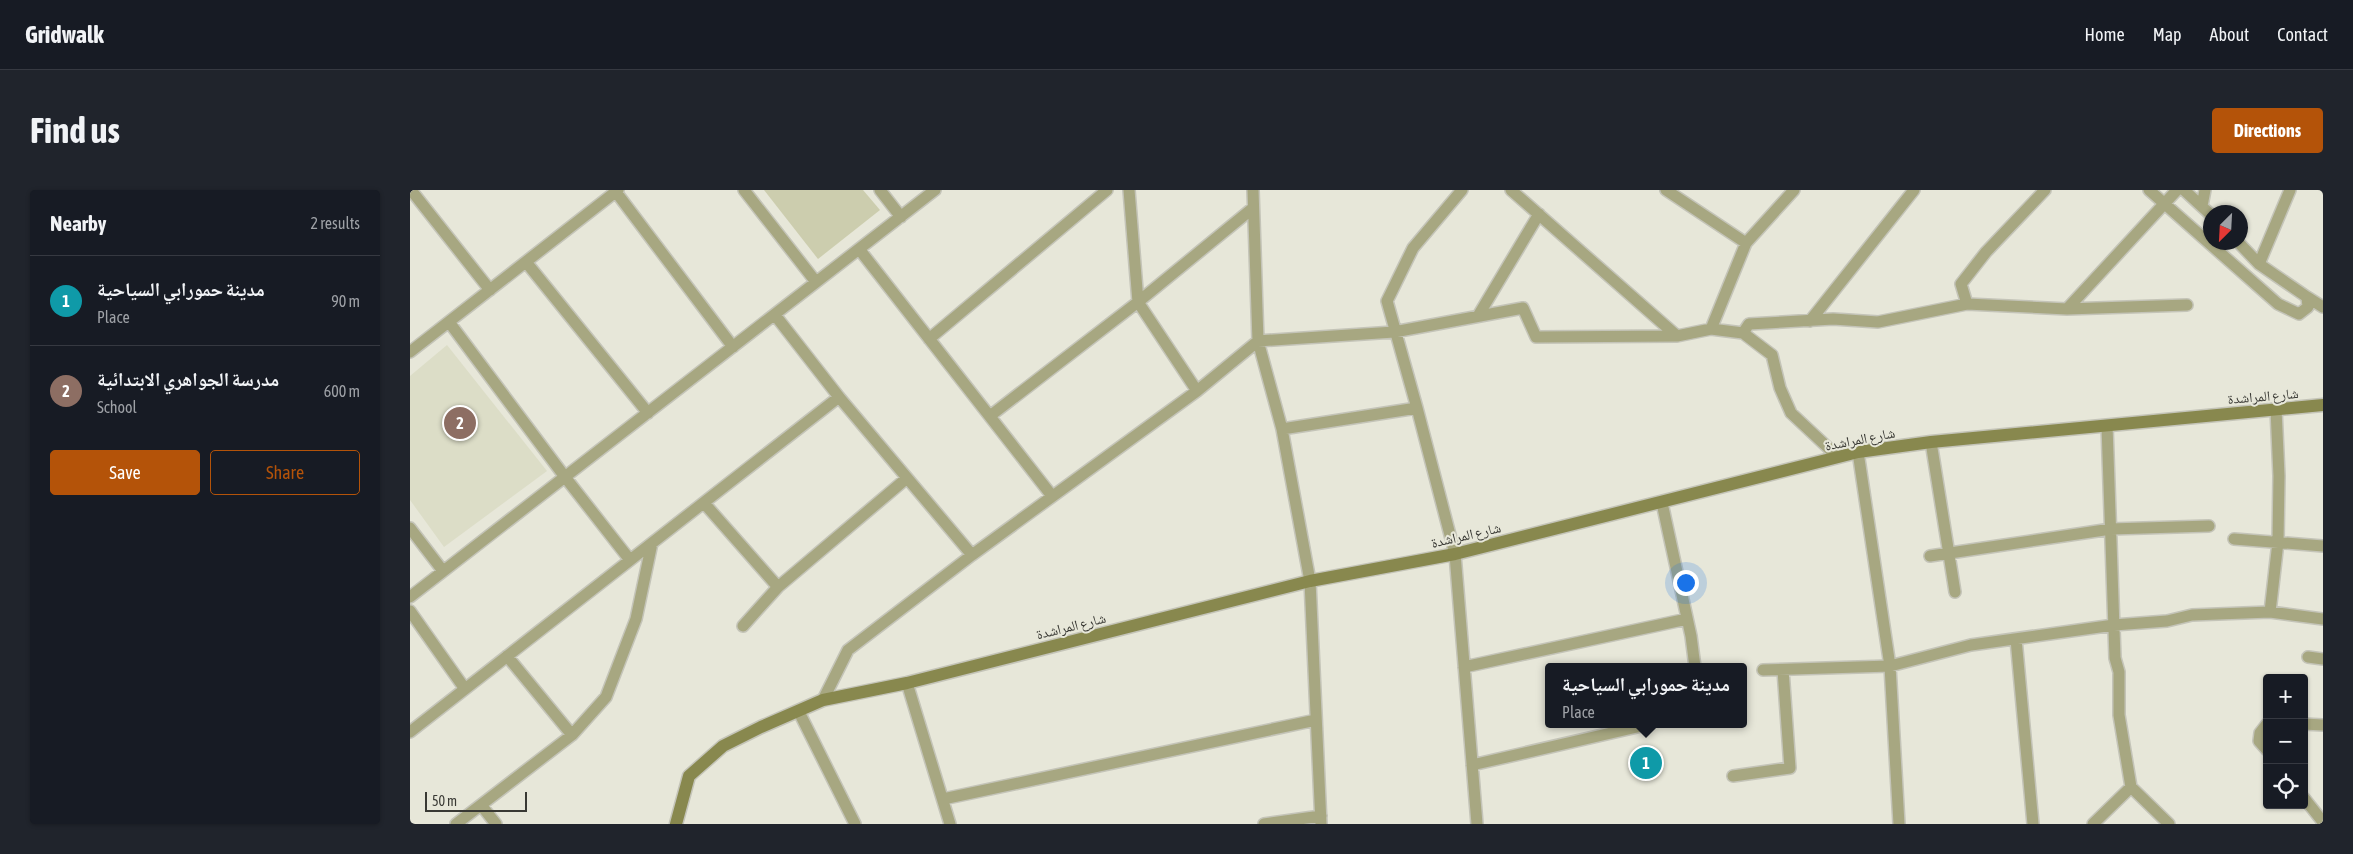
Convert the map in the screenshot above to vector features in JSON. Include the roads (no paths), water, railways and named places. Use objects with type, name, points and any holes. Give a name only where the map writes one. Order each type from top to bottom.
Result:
[{"type":"street","points":[[411,190],[490,290]]},
{"type":"street","points":[[744,190],[816,282]]},
{"type":"street","points":[[880,190],[901,216]]},
{"type":"street","points":[[410,597],[935,190]]},
{"type":"street","points":[[929,339],[1107,190]]},
{"type":"street","points":[[1129,190],[1138,302],[1197,391]]},
{"type":"street","points":[[1253,190],[1258,341],[1282,428],[1310,581],[1321,820],[1264,824]]},
{"type":"street","points":[[1462,190],[1414,248],[1387,301],[1455,554],[1477,824]]},
{"type":"street","points":[[1511,190],[1677,336]]},
{"type":"street","points":[[1666,190],[1746,243]]},
{"type":"street","points":[[1711,329],[1746,243],[1794,190]]},
{"type":"street","points":[[1810,321],[1914,190]]},
{"type":"street","points":[[1966,304],[1961,284],[1986,252],[2045,190]]},
{"type":"street","points":[[2149,190],[2278,304],[2299,314],[2308,307],[2306,297]]},
{"type":"street","points":[[2067,308],[2177,190]]},
{"type":"street","points":[[2184,190],[2203,207]]},
{"type":"street","points":[[2205,190],[2206,205]]},
{"type":"street","points":[[2259,264],[2290,190]]},
{"type":"street","points":[[410,352],[617,191],[733,347]]},
{"type":"street","points":[[990,416],[1138,302],[1253,208]]},
{"type":"street","points":[[1478,316],[1539,214]]},
{"type":"street","points":[[859,249],[1052,496]]},
{"type":"street","points":[[2246,250],[2259,264],[2323,307]]},
{"type":"street","points":[[526,262],[648,413]]},
{"type":"street","points":[[1743,333],[1749,324],[1833,319],[1878,322],[1966,304],[2067,308],[2187,305]]},
{"type":"street","points":[[824,700],[848,650],[972,554],[1197,391],[1258,341],[1394,332],[1523,308],[1536,337],[1677,336],[1711,329],[1743,333],[1772,355],[1780,388],[1791,413],[1838,457]]},
{"type":"street","points":[[775,315],[839,397],[972,554]]},
{"type":"street","points":[[449,322],[630,560]]},
{"type":"street","points":[[410,732],[839,397]]},
{"type":"street","name":"شارع المراشدة","points":[[679,821],[690,776],[723,746],[761,727],[824,700],[907,682],[1310,581],[1455,554],[1858,452],[1931,442],[2323,406]]},
{"type":"street","points":[[1282,428],[1417,408]]},
{"type":"street","points":[[2270,612],[2278,542],[2279,476],[2276,409]]},
{"type":"street","points":[[2107,426],[2115,658],[2119,672],[2119,715],[2131,787],[2169,824]]},
{"type":"street","points":[[1931,442],[1954,592]]},
{"type":"street","points":[[1858,452],[1890,666],[1899,824]]},
{"type":"street","points":[[743,626],[778,586],[907,478]]},
{"type":"street","points":[[704,503],[778,586]]},
{"type":"street","points":[[1662,503],[1694,663]]},
{"type":"street","points":[[1930,556],[2111,529],[2209,526]]},
{"type":"street","points":[[410,528],[443,571]]},
{"type":"street","points":[[2234,540],[2323,546]]},
{"type":"street","points":[[456,824],[572,735],[606,697],[636,619],[652,543]]},
{"type":"street","points":[[410,611],[465,689]]},
{"type":"street","points":[[1764,670],[1890,666],[1972,645],[2114,625],[2167,621],[2192,615],[2270,612],[2323,619]]},
{"type":"street","points":[[1464,668],[1687,620]]},
{"type":"street","points":[[2016,639],[2033,824]]},
{"type":"street","points":[[507,656],[572,735]]},
{"type":"street","points":[[2308,657],[2323,659]]},
{"type":"street","points":[[1733,776],[1790,768],[1783,670]]},
{"type":"street","points":[[907,682],[950,824]]},
{"type":"street","points":[[799,712],[855,824]]},
{"type":"street","points":[[943,799],[1316,720]]},
{"type":"street","points":[[2308,724],[2323,725]]},
{"type":"street","points":[[1472,765],[1633,728]]},
{"type":"street","points":[[2263,729],[2260,733],[2259,741],[2263,746]]},
{"type":"street","points":[[2093,824],[2131,787]]},
{"type":"street","points":[[2308,803],[2323,822]]},
{"type":"street","points":[[481,805],[496,824]]},
{"type":"place","name":"مدرسة الجواهري الابتدائية","points":[[460,423]]},
{"type":"place","name":"مدينة حمورابي السياحية","points":[[1646,763]]}]
